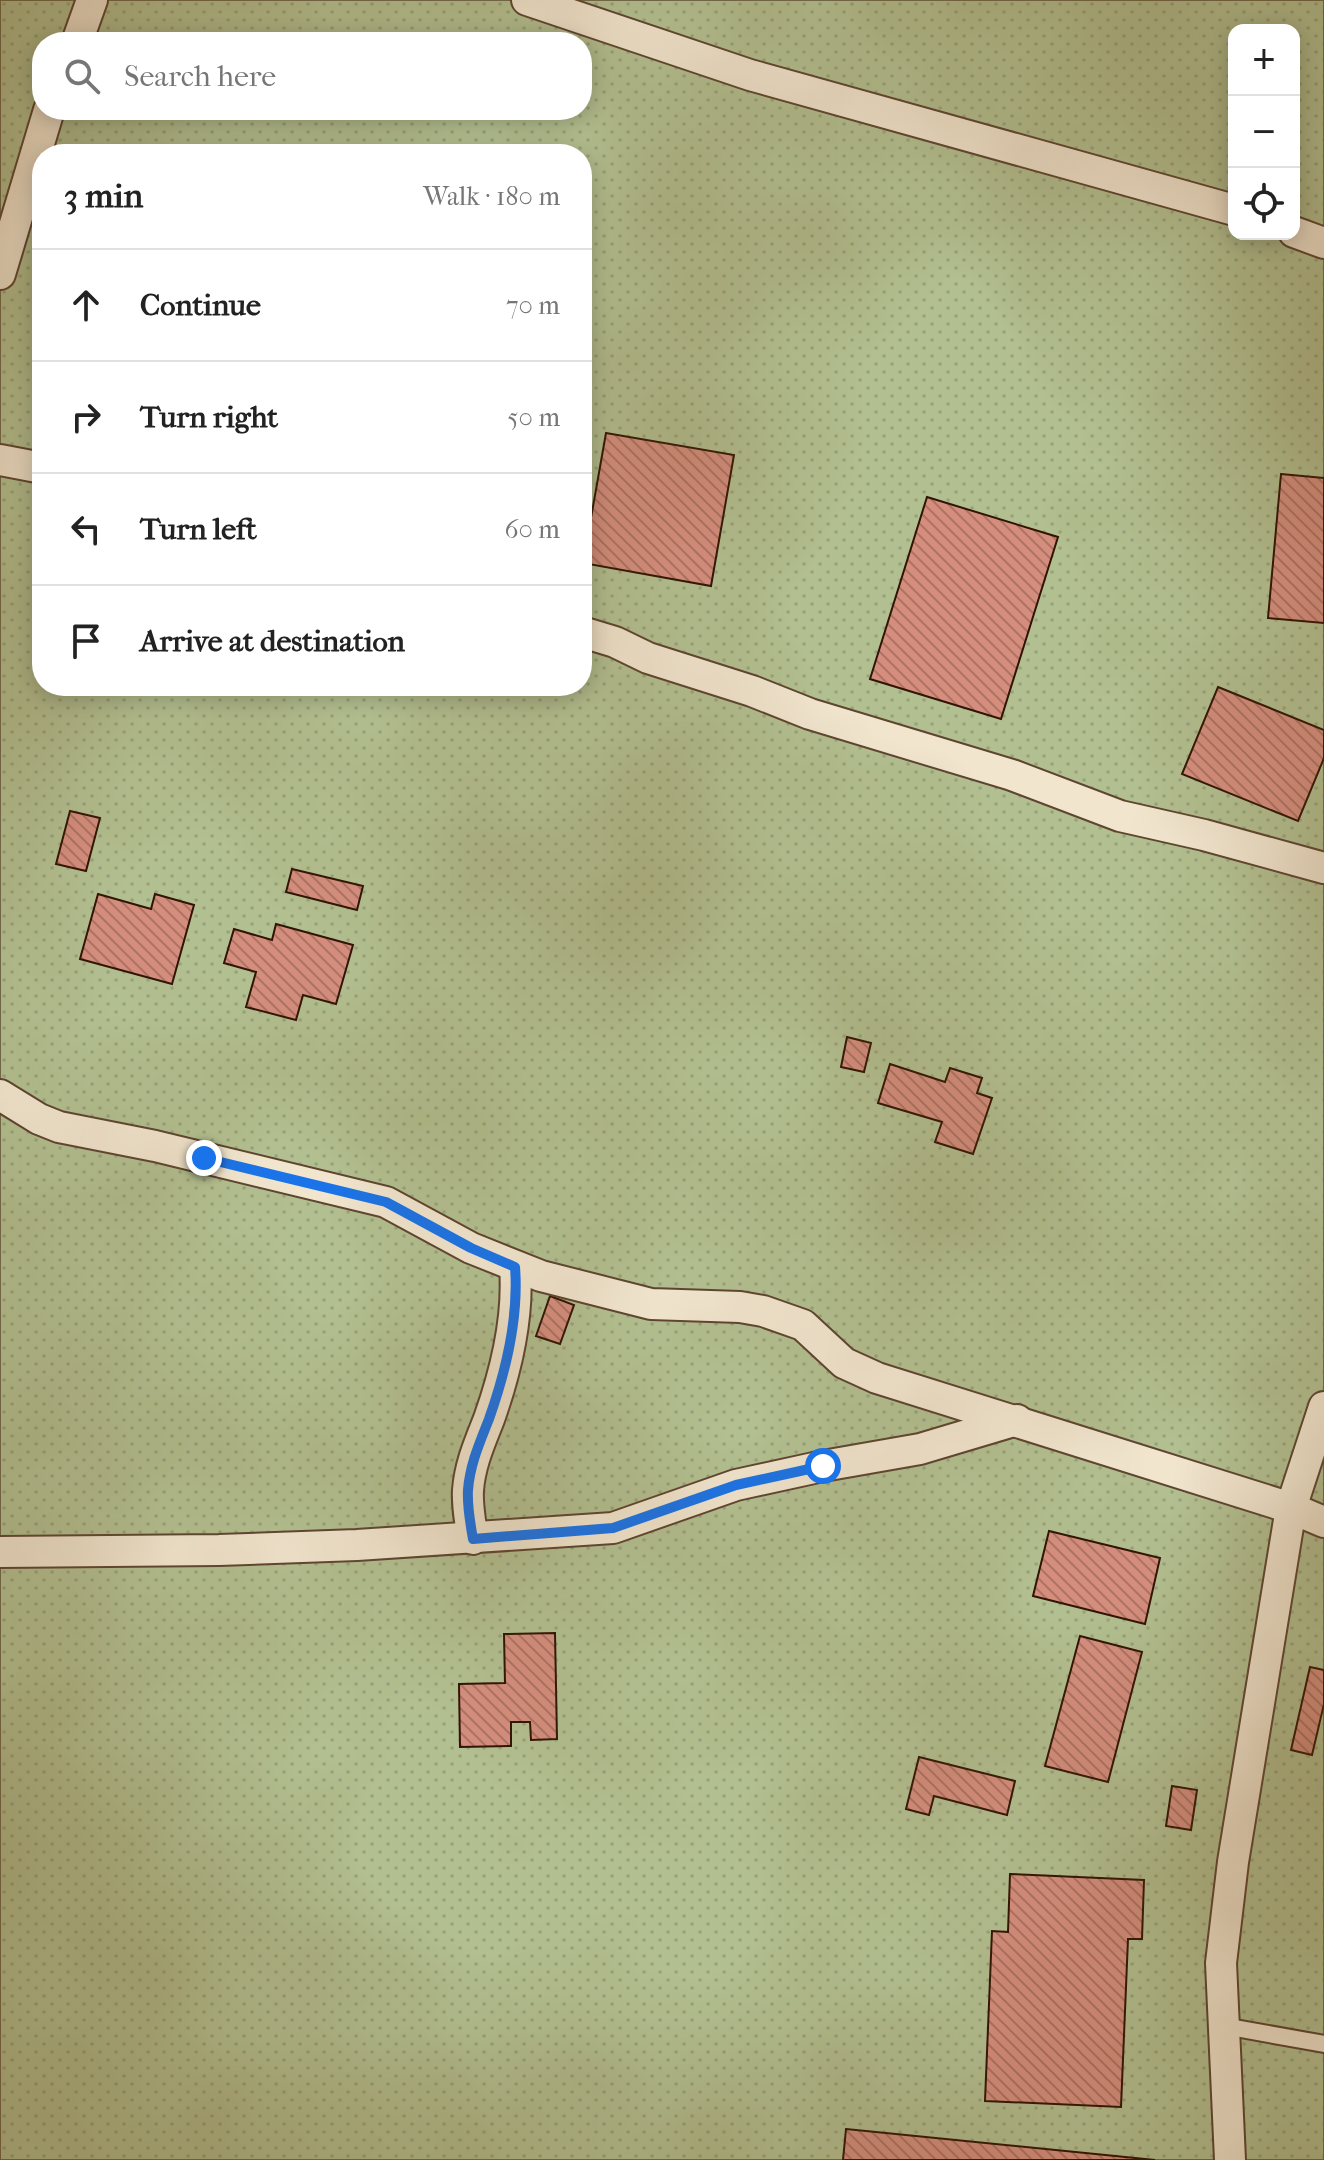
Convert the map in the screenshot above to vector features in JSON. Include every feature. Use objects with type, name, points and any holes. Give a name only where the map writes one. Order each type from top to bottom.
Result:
[{"type":"street","points":[[81,32],[92,0]]},
{"type":"street","points":[[527,0],[750,75],[1228,208]]},
{"type":"street","points":[[39,144],[46,120]]},
{"type":"street","points":[[0,274],[32,167]]},
{"type":"street","points":[[1300,234],[1324,243]]},
{"type":"street","points":[[0,460],[32,466]]},
{"type":"street","points":[[592,636],[810,714],[1012,775],[1120,816],[1324,868]]},
{"type":"street","points":[[0,1095],[39,1119],[59,1127],[155,1146],[386,1202],[471,1248],[515,1267],[651,1304],[740,1307],[763,1311],[803,1325],[844,1363],[877,1378],[1291,1508],[1324,1522]]},
{"type":"street","points":[[473,1539],[468,1489],[473,1460],[490,1416],[516,1314],[515,1267]]},
{"type":"street","points":[[1230,2160],[1221,1963],[1233,1862],[1291,1508],[1324,1407]]},
{"type":"street","points":[[0,1552],[234,1549],[473,1539],[613,1528],[736,1485],[920,1449],[1017,1420]]},
{"type":"lane","points":[[1224,2026],[1324,2044]]},
{"type":"green space","points":[[0,0],[1324,0],[1324,2160],[0,2160]]},
{"type":"building","points":[[606,433],[734,455],[711,586],[592,565],[592,512]]},
{"type":"building","points":[[1281,474],[1324,478],[1324,623],[1268,618]]},
{"type":"building","points":[[927,497],[1058,537],[1001,719],[870,679]]},
{"type":"building","points":[[1218,687],[1324,730],[1324,758],[1298,821],[1182,774]]},
{"type":"building","points":[[70,811],[100,818],[86,871],[56,864]]},
{"type":"building","points":[[292,869],[363,886],[357,910],[286,892]]},
{"type":"building","points":[[98,894],[151,909],[155,894],[194,905],[172,984],[80,959]]},
{"type":"building","points":[[276,924],[353,945],[336,1004],[303,995],[296,1020],[246,1007],[256,972],[224,963],[234,929],[272,940]]},
{"type":"building","points":[[847,1037],[871,1043],[864,1072],[841,1067]]},
{"type":"building","points":[[890,1064],[945,1082],[950,1068],[982,1078],[977,1093],[992,1098],[973,1154],[935,1142],[942,1122],[878,1103]]},
{"type":"building","points":[[550,1296],[574,1305],[560,1344],[536,1336]]},
{"type":"building","points":[[1049,1531],[1160,1558],[1145,1624],[1033,1596]]},
{"type":"building","points":[[555,1633],[557,1739],[531,1740],[530,1722],[511,1722],[511,1746],[460,1747],[459,1684],[505,1683],[504,1634]]},
{"type":"building","points":[[1080,1636],[1142,1652],[1108,1782],[1045,1766]]},
{"type":"building","points":[[1310,1667],[1324,1670],[1324,1704],[1312,1755],[1291,1750]]},
{"type":"building","points":[[919,1757],[1015,1781],[1007,1815],[934,1796],[929,1815],[906,1809]]},
{"type":"building","points":[[1172,1786],[1197,1790],[1191,1830],[1166,1826]]},
{"type":"building","points":[[1010,1874],[1144,1880],[1142,1939],[1128,1939],[1121,2107],[985,2101],[992,1931],[1008,1932]]},
{"type":"building","points":[[846,2129],[1155,2160],[843,2160]]},
{"type":"route","points":[[204,1158],[386,1202],[471,1248],[515,1267],[516,1314],[490,1416],[473,1460],[468,1489],[473,1539],[613,1528],[736,1485],[823,1466]]}]
